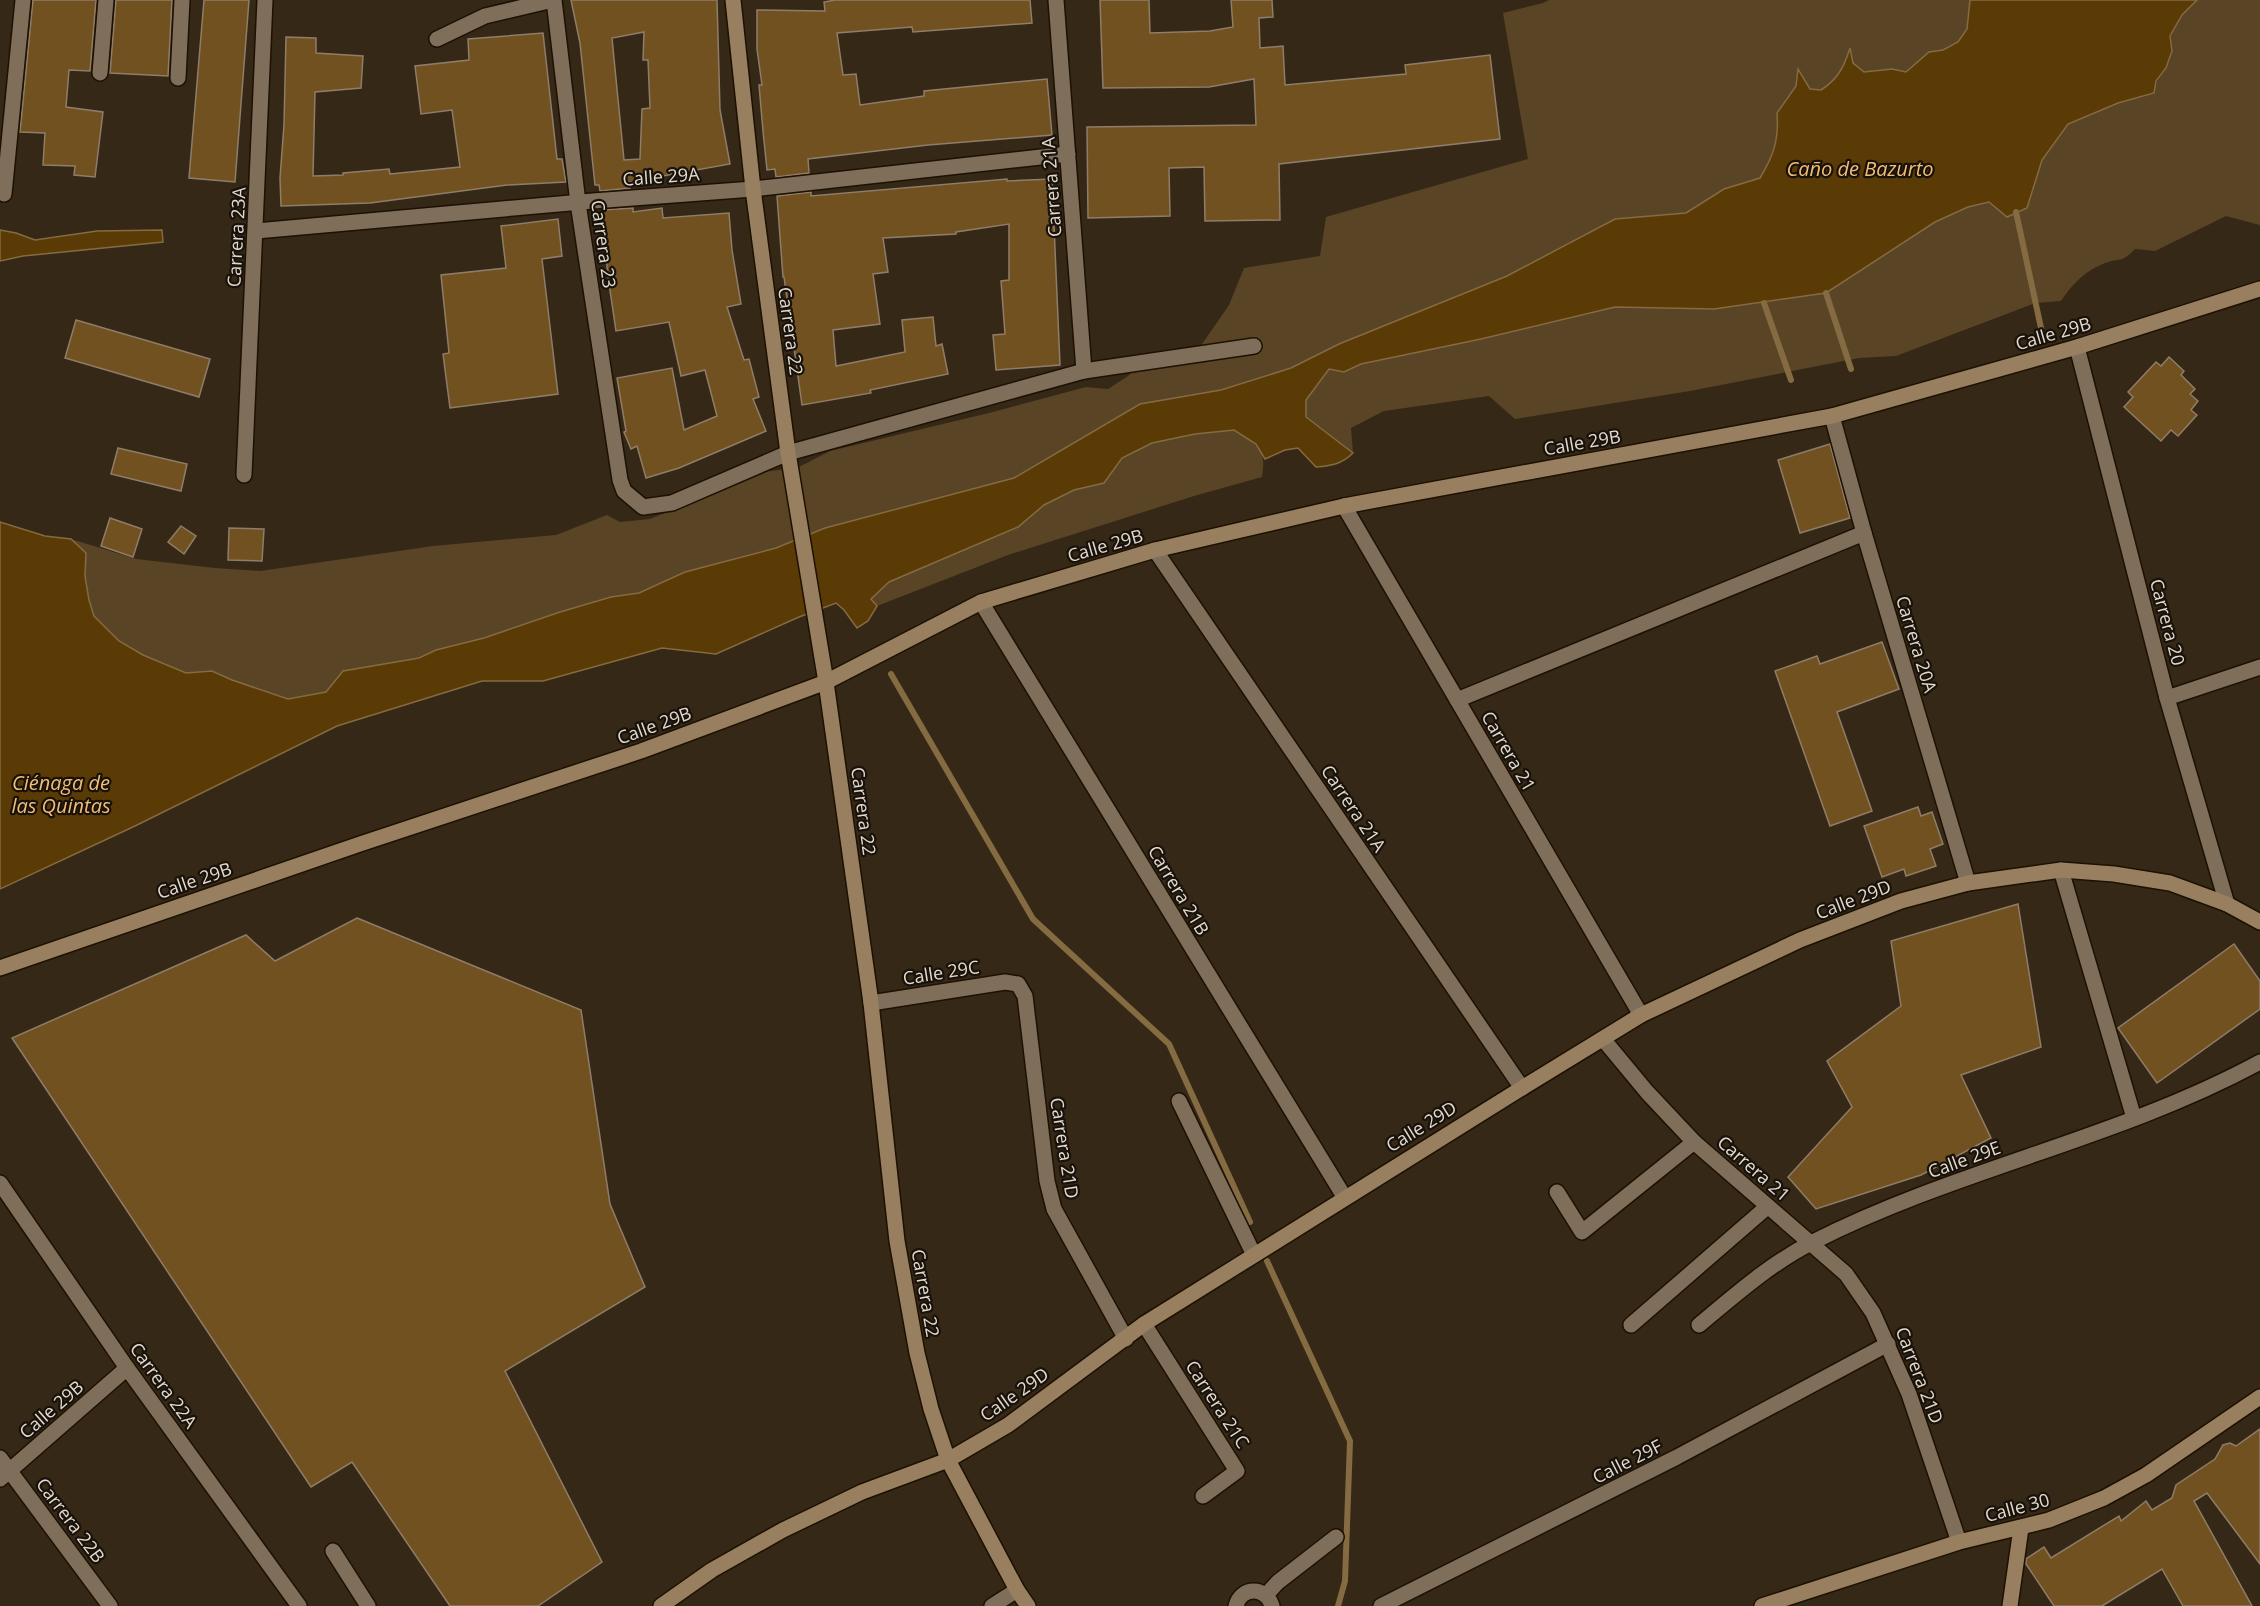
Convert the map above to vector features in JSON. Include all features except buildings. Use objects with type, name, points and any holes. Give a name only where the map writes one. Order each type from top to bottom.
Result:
[{"type":"street","points":[[4,194],[22,0]]},
{"type":"street","points":[[100,73],[106,0]]},
{"type":"street","points":[[178,78],[182,0]]},
{"type":"street","name":"Carrera 23A","points":[[244,475],[266,0]]},
{"type":"street","points":[[437,39],[484,16],[554,0]]},
{"type":"street","name":"Carrera 23","points":[[554,0],[578,203],[620,480],[624,491],[643,507],[672,503],[788,453]]},
{"type":"street","name":"Carrera 22","points":[[733,0],[753,189],[788,453],[826,682],[871,1003],[897,1241],[917,1353],[931,1409],[948,1460],[1017,1590],[1028,1606]]},
{"type":"street","name":"Carrera 21A","points":[[1056,0],[1084,371]]},
{"type":"street","name":"Calle 29A","points":[[256,231],[753,189],[1068,154]]},
{"type":"street","name":"Calle 29B","points":[[0,968],[360,844],[641,751],[826,682],[981,602],[1155,550],[1344,506],[1832,416],[2077,347],[2260,288]]},
{"type":"street","points":[[788,453],[1084,371],[1254,346]]},
{"type":"street","name":"Carrera 20","points":[[2077,347],[2168,698],[2227,904]]},
{"type":"street","name":"Carrera 20A","points":[[1832,416],[1864,533],[1968,883]]},
{"type":"street","name":"Carrera 21","points":[[1344,506],[1641,1015]]},
{"type":"street","points":[[1457,700],[1864,533]]},
{"type":"street","name":"Carrera 21A","points":[[1155,550],[1522,1088]]},
{"type":"street","name":"Carrera 21B","points":[[981,602],[1345,1198]]},
{"type":"street","points":[[2168,698],[2260,667]]},
{"type":"street","points":[[2061,870],[2134,1118]]},
{"type":"street","name":"Calle 29D","points":[[661,1606],[712,1570],[791,1526],[862,1492],[948,1460],[1008,1425],[1126,1339],[1143,1324],[1641,1015],[1800,940],[1901,901],[1968,883],[2061,870],[2114,874],[2170,883],[2227,904],[2260,922]]},
{"type":"street","name":"Calle 29C","points":[[871,1003],[1005,982],[1018,984]]},
{"type":"street","name":"Carrera 21D","points":[[1018,984],[1025,996],[1047,1181],[1054,1209],[1126,1339]]},
{"type":"street","name":"Carrera 21","points":[[1602,1039],[1694,1142],[1767,1207],[1811,1242]]},
{"type":"street","name":"Calle 29E","points":[[1699,1325],[1752,1280],[1811,1242],[1888,1208],[2194,1095],[2260,1062]]},
{"type":"street","points":[[1179,1101],[1254,1255]]},
{"type":"street","points":[[1557,1192],[1582,1232],[1694,1142]]},
{"type":"street","name":"Carrera 22A","points":[[0,1183],[127,1368],[299,1606]]},
{"type":"street","points":[[1632,1325],[1767,1207]]},
{"type":"street","name":"Carrera 21D","points":[[1811,1242],[1846,1274],[1873,1312],[1909,1394],[1959,1542]]},
{"type":"street","name":"Carrera 21C","points":[[1143,1324],[1237,1471],[1203,1496]]},
{"type":"street","name":"Calle 29F","points":[[1381,1606],[1677,1457],[1888,1344]]},
{"type":"street","name":"Calle 29B","points":[[5,1475],[127,1368]]},
{"type":"street","name":"Calle 30","points":[[1762,1606],[1959,1542],[2049,1520],[2104,1498],[2146,1475],[2260,1397]]},
{"type":"street","name":"Carrera 22B","points":[[0,1458],[5,1475],[110,1606]]},
{"type":"street","points":[[2010,1606],[2020,1528]]},
{"type":"street","points":[[1236,1606],[1241,1595],[1249,1590],[1258,1590],[1269,1600],[1278,1582],[1336,1537]]},
{"type":"street","points":[[333,1551],[368,1606]]},
{"type":"street","points":[[992,1606],[1017,1590]]},
{"type":"shaded area","points":[[1549,0],[1970,0],[1967,29],[1958,42],[1943,50],[1929,52],[1906,72],[1892,69],[1864,72],[1853,63],[1850,49],[1840,72],[1821,90],[1810,89],[1805,79],[1787,97],[1777,113],[1775,147],[1760,178],[1724,189],[1686,213],[1615,219],[1507,276],[1339,344],[1291,368],[1221,390],[1140,404],[1014,478],[825,528],[776,548],[685,572],[639,593],[610,597],[484,638],[436,650],[419,658],[343,671],[326,692],[288,699],[213,671],[186,673],[143,655],[119,641],[94,616],[85,576],[85,553],[71,539],[136,559],[260,571],[433,546],[556,535],[607,515],[620,522],[650,519],[762,472],[797,468],[830,451],[1086,387],[1108,389],[1128,376],[1147,359],[1200,347],[1229,305],[1244,268],[1320,256],[1326,217],[1528,159],[1503,13]]},
{"type":"shaded area","points":[[2197,0],[2260,0],[2260,225],[2226,216],[2155,251],[2135,249],[2123,258],[2098,266],[2080,278],[2061,301],[2035,303],[1896,356],[1859,358],[1690,391],[1515,419],[1489,396],[1384,411],[1351,428],[1353,453],[1306,417],[1306,400],[1329,369],[1344,372],[1361,364],[1481,339],[1615,307],[1714,309],[1826,293],[1935,222],[1968,207],[1989,202],[2008,216],[2027,208],[2042,160],[2068,124],[2118,103],[2154,93],[2157,82],[2168,63],[2173,30]]},
{"type":"shaded area","points":[[1234,430],[1249,439],[1261,453],[1262,477],[1008,555],[877,606],[871,599],[889,582],[1018,527],[1044,505],[1074,490],[1103,483],[1118,462],[1136,450],[1177,437]]},
{"type":"water","name":"Caño de Bazurto","points":[[1970,0],[2197,0],[2182,15],[2170,36],[2172,51],[2166,68],[2156,81],[2154,93],[2118,103],[2068,124],[2042,160],[2027,208],[2007,217],[1989,202],[1968,207],[1935,222],[1826,293],[1714,309],[1615,307],[1481,339],[1361,364],[1344,372],[1329,369],[1306,400],[1306,417],[1353,453],[1336,464],[1316,467],[1298,448],[1285,450],[1265,459],[1256,444],[1234,430],[1195,434],[1152,443],[1122,458],[1104,483],[1074,490],[1044,505],[1018,527],[889,582],[871,599],[877,606],[868,621],[857,628],[836,603],[716,654],[662,648],[543,681],[482,681],[337,726],[135,826],[0,889],[0,522],[45,536],[71,539],[86,553],[85,576],[94,616],[119,641],[143,655],[186,673],[212,671],[288,699],[326,692],[343,671],[419,658],[436,650],[484,638],[560,612],[611,597],[639,593],[685,572],[776,548],[825,528],[1014,478],[1140,404],[1221,390],[1291,368],[1339,344],[1507,276],[1615,219],[1686,213],[1724,189],[1760,178],[1774,147],[1777,113],[1796,86],[1798,69],[1810,89],[1821,90],[1840,72],[1850,48],[1853,63],[1864,72],[1892,69],[1906,72],[1929,52],[1943,50],[1958,42],[1967,29]]},
{"type":"water","points":[[0,230],[35,240],[97,231],[162,230],[163,242],[23,256],[0,261]]},
{"type":"waterway","points":[[2016,212],[2041,328]]},
{"type":"waterway","points":[[1826,293],[1851,369]]},
{"type":"waterway","points":[[1764,303],[1791,380]]},
{"type":"waterway","points":[[891,674],[1033,919],[1169,1044],[1250,1222]]},
{"type":"waterway","points":[[1267,1261],[1350,1441],[1345,1581],[1338,1606]]},
{"type":"water label","name":"Ciénaga de las Quintas","points":[[61,794]]}]
